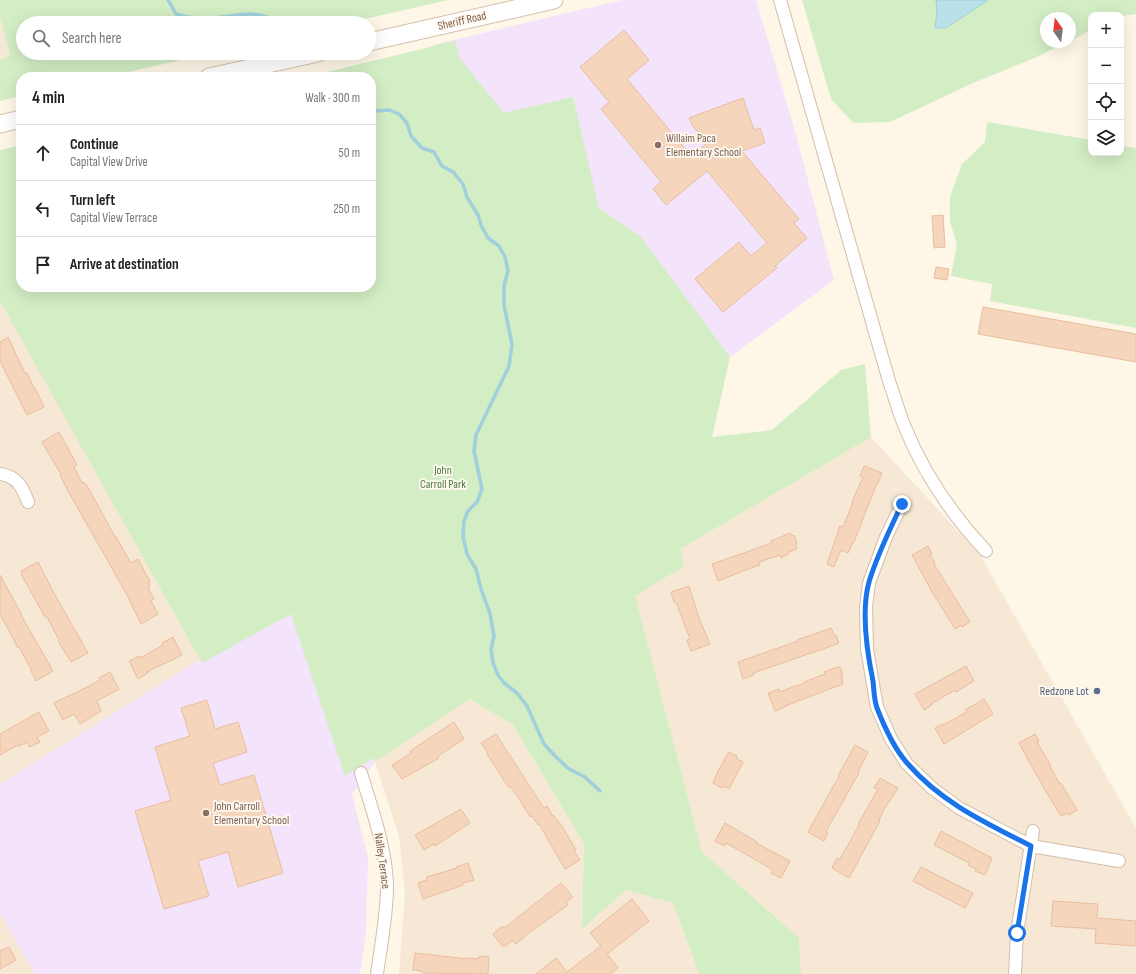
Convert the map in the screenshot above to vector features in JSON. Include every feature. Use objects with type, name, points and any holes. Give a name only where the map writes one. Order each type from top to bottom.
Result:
[{"type":"main road","name":"Sheriff Road","points":[[376,40],[554,0]]},
{"type":"main road","points":[[232,72],[286,60]]},
{"type":"main road","points":[[0,124],[16,120]]},
{"type":"street","points":[[780,0],[889,381],[904,425],[921,460],[946,504],[966,530],[986,551]]},
{"type":"street","points":[[0,474],[7,475],[18,483],[24,489],[28,502]]},
{"type":"street","points":[[902,504],[886,538],[869,583],[866,607],[867,649],[877,707],[891,739],[907,764],[932,788],[958,808],[1031,846],[1119,861]]},
{"type":"street","name":"Nalley Terrace","points":[[361,773],[382,846],[386,875],[386,900],[377,974]]},
{"type":"street","points":[[1015,974],[1017,933],[1033,831]]},
{"type":"shaded area","points":[[622,0],[756,0],[794,127],[834,280],[730,357],[640,236],[558,179],[445,42]]},
{"type":"shaded area","points":[[0,16],[10,56],[0,60]]},
{"type":"shaded area","points":[[0,283],[207,656],[0,784]]},
{"type":"shaded area","points":[[871,437],[980,555],[1136,828],[1136,974],[801,974],[799,938],[702,852],[630,578]]},
{"type":"shaded area","points":[[355,486],[354,647],[375,762],[352,794],[368,857],[366,932],[360,974],[35,974],[0,913],[0,784],[206,656]]},
{"type":"shaded area","points":[[470,699],[513,725],[584,844],[582,929],[626,890],[673,903],[699,974],[399,974],[405,894],[399,836],[375,762]]},
{"type":"shaded area","points":[[0,913],[35,974],[0,974]]},
{"type":"green space","points":[[0,0],[448,0],[376,16],[16,16],[16,60],[182,60],[128,72],[16,72],[16,97],[0,101],[0,60],[10,55],[0,16]]},
{"type":"green space","points":[[802,0],[1136,0],[1136,14],[1124,16],[1124,12],[1088,12],[1088,32],[1076,38],[1076,12],[1040,12],[1040,48],[1055,48],[1037,57],[973,83],[890,122],[853,123],[831,99]]},
{"type":"green space","name":"John Carroll Park","points":[[455,41],[460,59],[504,113],[573,97],[599,208],[640,236],[730,357],[712,437],[772,430],[841,370],[865,364],[871,437],[680,549],[684,566],[635,596],[702,852],[799,938],[801,974],[699,974],[673,903],[626,890],[582,929],[584,844],[513,725],[470,699],[375,762],[374,758],[345,776],[291,614],[202,663],[0,301],[0,150],[16,146],[16,292],[376,292],[376,72],[327,72],[445,42]]},
{"type":"green space","points":[[987,122],[1088,139],[1088,156],[1124,156],[1124,146],[1136,148],[1136,328],[990,301],[992,284],[951,276],[957,244],[950,222],[950,197],[962,164],[985,142]]},
{"type":"water","points":[[936,0],[988,0],[946,28],[935,28],[937,11]]},
{"type":"building","points":[[624,30],[649,60],[627,79],[691,156],[707,143],[692,125],[689,118],[743,98],[754,130],[760,128],[765,143],[742,151],[799,219],[794,223],[807,238],[775,266],[777,268],[723,312],[695,279],[739,242],[751,256],[767,243],[707,171],[666,205],[653,189],[661,182],[601,109],[609,102],[580,67]]},
{"type":"building","points":[[943,215],[945,247],[934,248],[932,216]]},
{"type":"building","points":[[936,267],[949,269],[947,280],[934,278]]},
{"type":"building","points":[[983,307],[1136,334],[1136,362],[978,334]]},
{"type":"building","points":[[8,337],[25,373],[27,373],[44,407],[27,415],[0,361],[0,342]]},
{"type":"building","points":[[59,432],[77,465],[74,467],[82,483],[84,482],[89,489],[131,563],[138,559],[150,582],[148,583],[150,586],[148,588],[154,599],[151,601],[158,614],[141,624],[126,593],[42,442]]},
{"type":"building","points":[[864,466],[882,473],[854,542],[848,553],[841,550],[834,567],[827,564],[840,526],[843,527],[863,477],[860,476]]},
{"type":"building","points":[[790,533],[792,536],[794,535],[797,549],[789,552],[789,554],[781,558],[780,555],[759,562],[760,565],[718,581],[712,564],[772,543],[771,541]]},
{"type":"building","points":[[928,546],[932,554],[930,555],[935,563],[934,564],[970,622],[962,627],[961,625],[955,629],[912,555]]},
{"type":"building","points":[[38,562],[88,653],[71,662],[58,641],[59,640],[47,617],[45,617],[21,574],[21,571]]},
{"type":"building","points":[[0,575],[53,671],[36,681],[32,671],[0,614]]},
{"type":"building","points":[[689,586],[699,618],[710,644],[691,651],[687,640],[690,639],[671,592]]},
{"type":"building","points":[[831,628],[839,643],[753,673],[754,675],[743,679],[738,662]]},
{"type":"building","points":[[173,637],[182,655],[147,672],[148,673],[138,679],[129,661],[139,656],[140,658],[163,645],[162,643]]},
{"type":"building","points":[[966,666],[974,681],[956,692],[955,690],[931,704],[932,705],[924,710],[915,694]]},
{"type":"building","points":[[840,667],[843,676],[841,676],[843,684],[775,711],[768,693],[779,689],[779,692],[805,683],[804,682],[825,674],[824,672]]},
{"type":"building","points":[[110,672],[119,689],[97,701],[101,711],[80,724],[74,714],[63,720],[54,703],[100,680],[99,678]]},
{"type":"building","points":[[984,699],[993,714],[944,744],[935,728],[967,712],[965,710]]},
{"type":"building","points":[[207,700],[215,729],[238,722],[247,752],[213,763],[220,785],[254,775],[283,873],[238,887],[228,852],[198,861],[209,896],[164,909],[135,811],[171,800],[155,747],[190,736],[181,708]]},
{"type":"building","points":[[39,712],[49,731],[37,737],[40,742],[30,747],[27,742],[19,746],[18,745],[0,755],[0,734]]},
{"type":"building","points":[[454,722],[464,739],[438,756],[439,758],[402,779],[392,765],[411,753],[410,751]]},
{"type":"building","points":[[496,734],[544,808],[547,806],[552,815],[560,823],[576,850],[574,851],[580,860],[565,869],[539,824],[538,825],[532,816],[530,817],[511,787],[509,788],[481,743]]},
{"type":"building","points":[[1035,734],[1039,741],[1037,742],[1051,766],[1050,767],[1077,810],[1069,815],[1068,813],[1061,816],[1019,743]]},
{"type":"building","points":[[855,745],[868,752],[858,772],[859,773],[826,831],[828,833],[824,841],[808,832]]},
{"type":"building","points":[[729,752],[737,756],[736,758],[743,762],[729,789],[723,786],[722,788],[713,783]]},
{"type":"building","points":[[880,778],[898,788],[883,811],[879,820],[880,821],[849,878],[832,868],[837,858],[839,860],[859,825],[858,824],[878,789],[874,788]]},
{"type":"building","points":[[461,809],[470,823],[435,846],[434,844],[424,850],[415,835]]},
{"type":"building","points":[[725,823],[757,842],[756,843],[790,861],[781,878],[771,873],[773,870],[726,843],[724,846],[715,841]]},
{"type":"building","points":[[941,831],[992,858],[985,875],[975,871],[976,869],[968,865],[969,863],[934,845]]},
{"type":"building","points":[[468,863],[474,880],[462,883],[463,885],[423,899],[418,883],[427,880],[427,877]]},
{"type":"building","points":[[921,867],[973,893],[965,908],[913,881]]},
{"type":"building","points":[[561,883],[573,897],[566,902],[568,905],[530,932],[516,944],[513,940],[506,946],[502,946],[493,934],[502,926],[504,928],[512,922]]},
{"type":"building","points":[[632,899],[649,921],[607,954],[618,968],[610,974],[536,974],[556,958],[567,972],[601,946],[590,933]]},
{"type":"building","points":[[1053,901],[1098,904],[1097,918],[1136,921],[1136,946],[1095,943],[1096,929],[1051,926]]},
{"type":"building","points":[[9,947],[16,960],[0,969],[0,951]]},
{"type":"building","points":[[415,953],[468,959],[479,959],[479,956],[489,957],[488,974],[422,973],[422,971],[413,970]]},
{"type":"waterway","points":[[168,0],[176,14],[185,16]]},
{"type":"waterway","points":[[228,16],[245,14],[265,16]]},
{"type":"waterway","points":[[376,111],[389,110],[399,114],[407,123],[411,136],[422,148],[434,152],[442,166],[453,172],[463,184],[467,197],[478,215],[481,225],[488,238],[499,246],[505,257],[508,271],[504,286],[504,305],[512,344],[509,366],[476,435],[474,451],[482,489],[477,502],[468,511],[464,521],[463,536],[467,554],[476,569],[490,614],[494,636],[491,649],[493,663],[498,675],[504,683],[517,693],[527,706],[544,744],[569,769],[585,777],[600,791]]},
{"type":"place","name":"Willaim Paca Elementary School","points":[[658,145]]},
{"type":"place","name":"Redzone Lot","points":[[1097,691]]},
{"type":"place","name":"John Carroll Elementary School","points":[[206,813]]},
{"type":"route","points":[[902,504],[886,538],[869,583],[866,607],[867,649],[877,707],[891,739],[907,764],[932,788],[958,808],[1031,846],[1017,933]]}]
